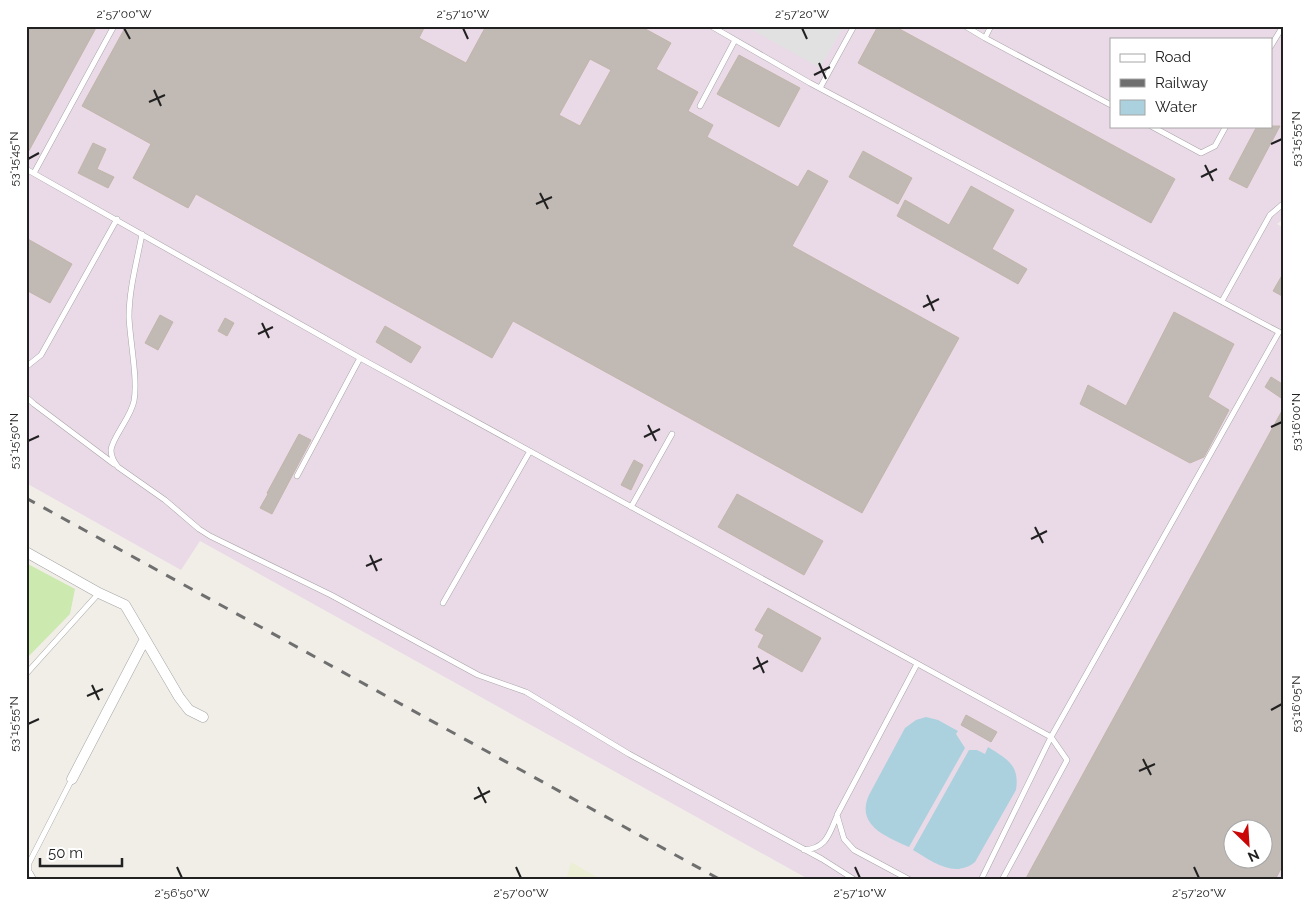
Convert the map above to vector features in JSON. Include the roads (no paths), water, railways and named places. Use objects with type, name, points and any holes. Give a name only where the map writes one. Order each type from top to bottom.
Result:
[{"type":"street","points":[[26,552],[99,593],[125,605],[179,697],[189,710],[203,716]]},
{"type":"street","points":[[72,779],[145,639]]},
{"type":"lane","points":[[34,173],[114,26]]},
{"type":"lane","points":[[711,26],[820,88],[1282,333],[1051,737],[981,880]]},
{"type":"lane","points":[[820,88],[854,26]]},
{"type":"lane","points":[[964,26],[1110,104]]},
{"type":"lane","points":[[985,38],[992,26]]},
{"type":"lane","points":[[1272,44],[1283,26]]},
{"type":"lane","points":[[700,106],[735,40]]},
{"type":"lane","points":[[1154,128],[1201,153],[1215,146],[1225,128]]},
{"type":"lane","points":[[26,169],[360,358],[1051,737],[1067,760],[1002,880]]},
{"type":"lane","points":[[1222,301],[1270,214],[1284,203]]},
{"type":"lane","points":[[26,367],[41,355],[117,219]]},
{"type":"lane","points":[[118,467],[114,461],[111,448],[126,422],[134,401],[135,388],[130,336],[130,302],[142,234]]},
{"type":"lane","points":[[297,476],[360,358]]},
{"type":"lane","points":[[26,397],[165,500],[210,536],[331,595],[478,675],[526,692],[629,754],[804,850],[854,880]]},
{"type":"lane","points":[[631,507],[672,434]]},
{"type":"lane","points":[[443,604],[530,451]]},
{"type":"lane","points":[[26,674],[99,593]]},
{"type":"lane","points":[[804,850],[821,846],[826,839],[917,664]]},
{"type":"lane","points":[[34,880],[28,874],[29,863],[72,779]]},
{"type":"lane","points":[[837,816],[844,839],[854,850],[910,880]]},
{"type":"water","points":[[926,717],[938,720],[958,731],[956,734],[965,748],[909,847],[876,829],[866,815],[866,806],[869,795],[905,728],[916,720]]},
{"type":"water","points":[[988,747],[1011,764],[1016,774],[1016,790],[975,862],[959,869],[951,869],[935,863],[913,850],[969,750],[977,750],[985,754]]},
{"type":"railway","points":[[26,498],[721,880]]}]
